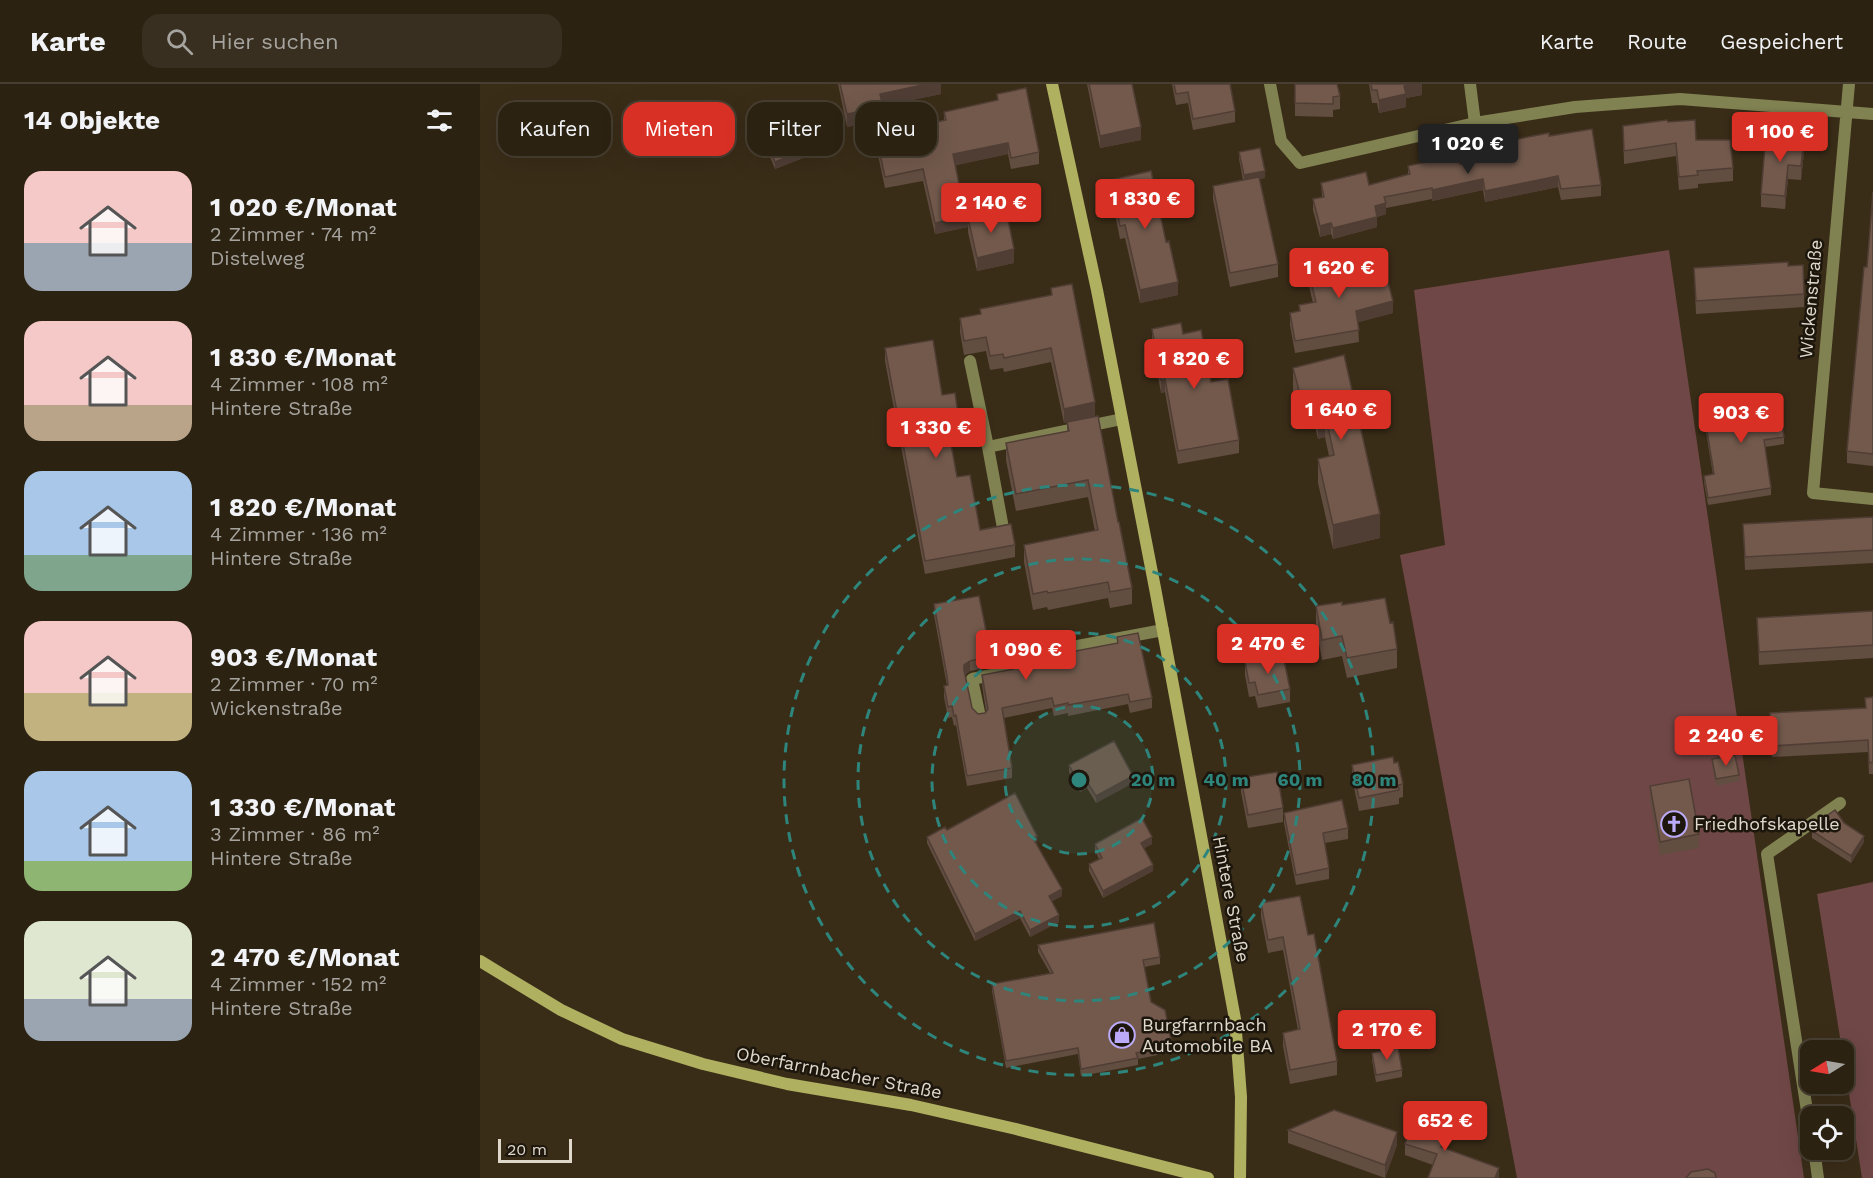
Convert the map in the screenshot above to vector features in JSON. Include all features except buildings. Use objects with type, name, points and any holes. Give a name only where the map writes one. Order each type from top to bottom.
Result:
[{"type":"street","name":"Hintere Straße","points":[[1052,84],[1122,419],[1235,1019],[1241,1097],[1240,1178]]},
{"type":"street","points":[[1270,84],[1281,141],[1300,163],[1475,123],[1575,107],[1680,99],[1873,114]]},
{"type":"street","points":[[1470,84],[1475,123]]},
{"type":"street","name":"Wickenstraße","points":[[1848,84],[1813,493],[1873,499]]},
{"type":"street","points":[[970,361],[1003,528]]},
{"type":"street","points":[[988,447],[1122,419]]},
{"type":"street","points":[[980,717],[972,679],[1012,671],[1019,657],[1163,630]]},
{"type":"street","points":[[1806,1106],[1767,854],[1840,803]]},
{"type":"street","name":"Oberfarrnbacher Straße","points":[[480,961],[561,1010],[622,1039],[703,1064],[787,1084],[911,1105],[1016,1128],[1208,1178]]},
{"type":"street","points":[[1816,1160],[1818,1178]]},
{"type":"shaded area","points":[[1669,250],[1804,1178],[1517,1178],[1400,555],[1445,545],[1414,290]]},
{"type":"shaded area","points":[[1873,882],[1873,1178],[1862,1178],[1854,1126],[1854,1106],[1851,1106],[1849,1094],[1854,1094],[1854,1040],[1840,1040],[1817,894]]},
{"type":"place","name":"Friedhofskapelle","points":[[1674,824]]},
{"type":"place","name":"Burgfarrnbach Automobile BA","points":[[1122,1035]]}]
